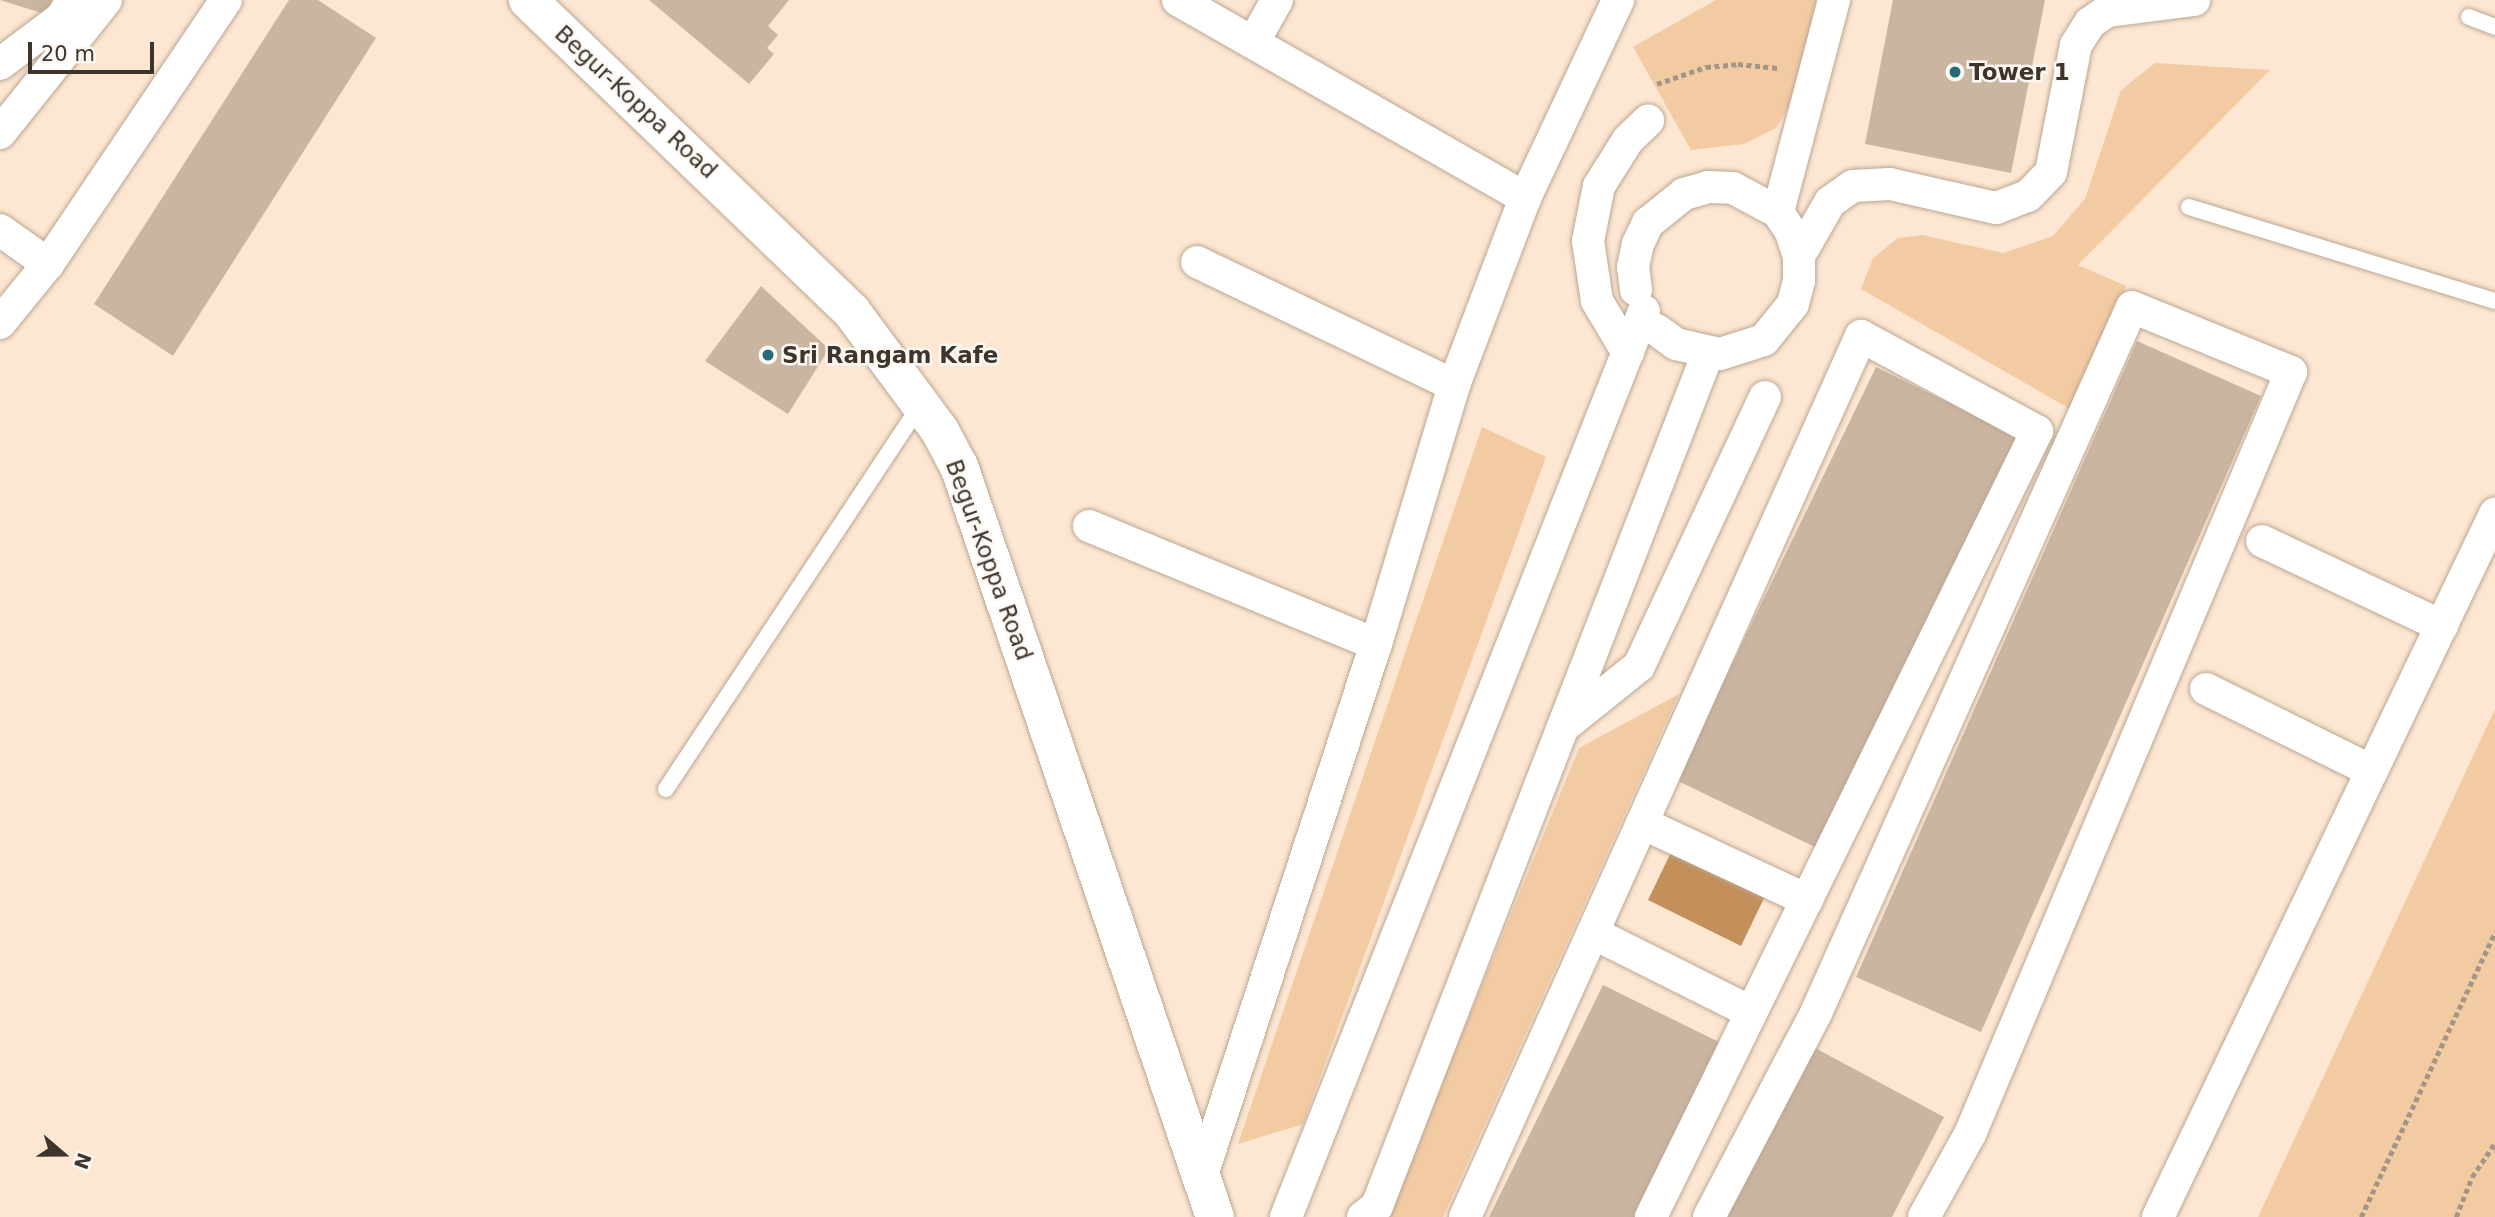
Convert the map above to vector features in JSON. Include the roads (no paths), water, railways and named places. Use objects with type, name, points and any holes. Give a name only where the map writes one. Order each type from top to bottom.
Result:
[{"type":"main road","name":"Begur-Koppa Road","points":[[528,0],[825,285],[884,350],[923,402],[959,466],[1215,1217]]},
{"type":"street","points":[[0,64],[61,18],[73,0]]},
{"type":"street","points":[[0,133],[106,0]]},
{"type":"street","points":[[0,323],[48,264],[226,0]]},
{"type":"street","points":[[1178,0],[1525,198]]},
{"type":"street","points":[[1253,43],[1277,0]]},
{"type":"street","points":[[1778,212],[1834,0]]},
{"type":"street","points":[[1798,256],[1830,202],[1853,186],[1890,184],[1996,208],[2028,196],[2051,172],[2076,45],[2090,23],[2107,11],[2194,0]]},
{"type":"street","points":[[1201,1178],[1376,644],[1454,385],[1525,198],[1608,4]]},
{"type":"street","points":[[1628,353],[1597,301],[1588,241],[1599,186],[1628,140],[1648,121]]},
{"type":"street","points":[[1708,187],[1733,188],[1778,212],[1798,256],[1799,281],[1793,304],[1780,324],[1743,350],[1708,353],[1676,344],[1646,311],[1633,267],[1648,223],[1684,194],[1708,187]]},
{"type":"street","points":[[0,230],[48,264]]},
{"type":"street","points":[[1197,262],[1454,385]]},
{"type":"street","points":[[1709,1217],[1816,1013],[2132,307],[2291,372],[1970,1134],[1924,1217]]},
{"type":"street","points":[[1286,1217],[1646,311]]},
{"type":"street","points":[[1465,1217],[1860,336],[2037,431],[1650,1217]]},
{"type":"street","points":[[1363,1217],[1377,1206],[1708,353]]},
{"type":"street","points":[[1562,728],[1639,666],[1765,397]]},
{"type":"street","points":[[2158,1217],[2495,514]]},
{"type":"street","points":[[1089,526],[1376,644]]},
{"type":"street","points":[[2262,541],[2442,626]]},
{"type":"street","points":[[2206,689],[2372,771]]},
{"type":"street","points":[[1642,823],[1807,900]]},
{"type":"street","points":[[1593,933],[1751,1012]]},
{"type":"lane","points":[[2469,17],[2495,27]]},
{"type":"lane","points":[[2189,207],[2495,301]]},
{"type":"lane","points":[[666,789],[923,402]]},
{"type":"place","name":"Tower 1","points":[[1955,72]]},
{"type":"place","name":"Sri Rangam Kafe","points":[[768,355]]}]
